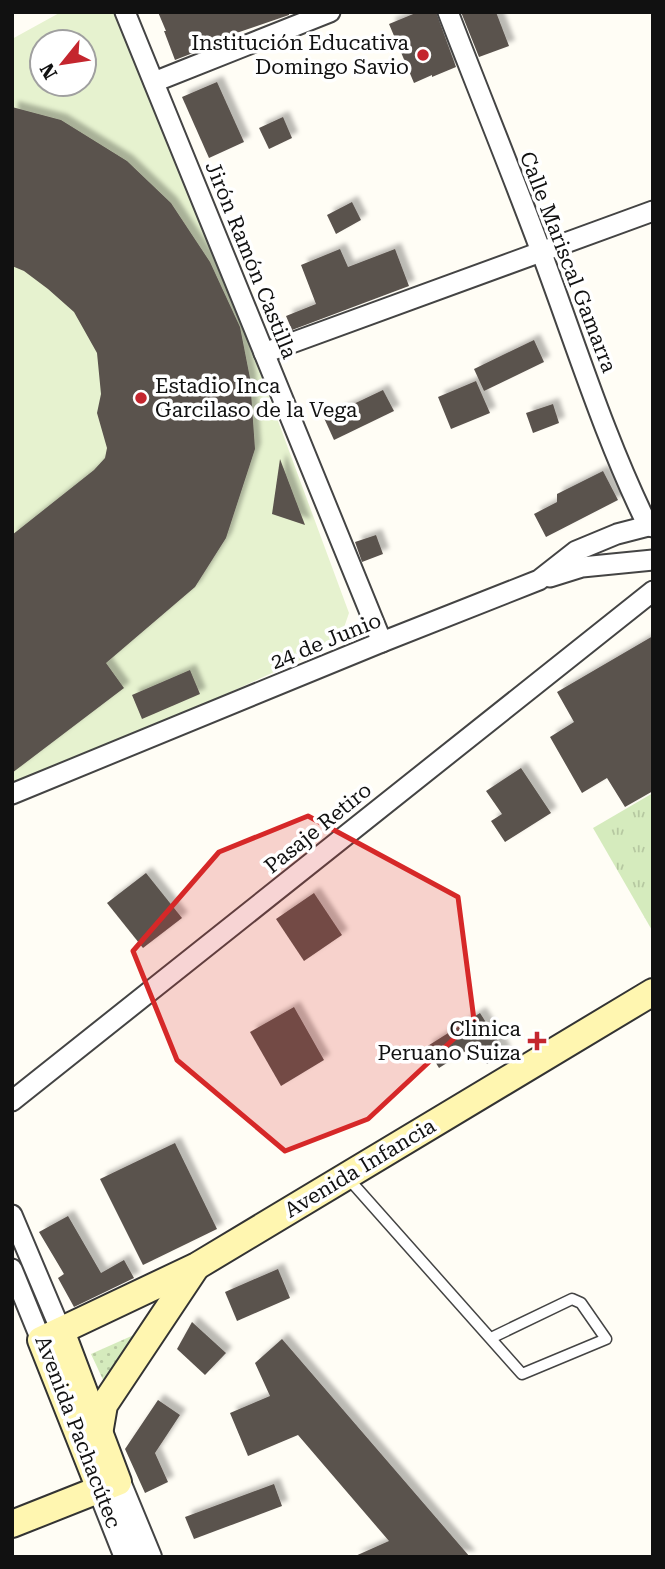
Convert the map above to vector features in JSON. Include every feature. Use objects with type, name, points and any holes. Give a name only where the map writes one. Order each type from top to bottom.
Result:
[{"type":"main road","name":"Avenida Infancia","points":[[51,1335],[197,1266],[653,992]]},
{"type":"main road","points":[[99,1434],[104,1405],[197,1266]]},
{"type":"main road","name":"Avenida Pachacútec","points":[[51,1335],[99,1434],[109,1486]]},
{"type":"main road","name":"Avenida Pachacútec","points":[[51,1335],[109,1486]]},
{"type":"main road","points":[[12,1524],[109,1486]]},
{"type":"street","name":"Jirón Ramón Castilla","points":[[125,12],[382,642]]},
{"type":"street","points":[[154,82],[330,12]]},
{"type":"street","name":"Calle Mariscal Gamarra","points":[[448,12],[542,252],[608,435],[631,492],[650,526]]},
{"type":"street","points":[[264,353],[653,211]]},
{"type":"street","name":"24 de Junio","points":[[12,794],[539,580],[576,551],[617,534],[650,526]]},
{"type":"street","points":[[539,580],[582,567],[653,560]]},
{"type":"street","name":"Pasaje Retiro","points":[[12,1101],[653,591]]},
{"type":"street","name":"Avenida Pachacútec","points":[[12,1215],[51,1335]]},
{"type":"street","name":"Avenida Pachacútec","points":[[12,1269],[51,1335]]},
{"type":"street","name":"Avenida Pachacútec","points":[[109,1486],[127,1557]]},
{"type":"street","name":"Avenida Pachacútec","points":[[109,1486],[149,1557]]},
{"type":"lane","points":[[346,1176],[523,1374],[606,1339],[580,1303],[572,1299],[491,1338]]},
{"type":"highlighted area","points":[[308,816],[458,897],[474,1020],[368,1119],[285,1151],[177,1060],[133,951],[219,852]]},
{"type":"green space","name":"Estadio Inca Garcilaso de la Vega","points":[[61,12],[113,12],[190,183],[349,613],[339,642],[12,793],[12,39],[28,30],[28,98],[98,98],[98,28],[32,28]]},
{"type":"green space","points":[[653,793],[653,932],[593,828]]},
{"type":"green space","points":[[136,1334],[105,1384],[91,1354]]},
{"type":"building","points":[[158,12],[289,12],[289,15],[210,42],[211,46],[175,60]]},
{"type":"building","points":[[418,12],[436,12],[456,67],[414,83],[389,24]]},
{"type":"building","points":[[461,12],[496,12],[509,46],[479,57]]},
{"type":"building","points":[[217,82],[244,142],[209,158],[182,97]]},
{"type":"building","points":[[12,107],[61,120],[127,161],[171,203],[210,262],[240,327],[250,378],[255,449],[226,538],[195,587],[106,663],[124,688],[12,773],[12,535],[94,470],[105,458],[107,448],[97,413],[101,394],[97,353],[74,312],[24,271],[12,266]]},
{"type":"building","points":[[283,117],[292,138],[269,149],[259,128]]},
{"type":"building","points":[[352,202],[361,220],[336,234],[327,215]]},
{"type":"building","points":[[340,249],[348,267],[395,249],[409,286],[292,330],[286,316],[316,304],[301,265]]},
{"type":"building","points":[[534,340],[544,362],[484,391],[474,369]]},
{"type":"building","points":[[476,381],[490,413],[451,429],[438,397]]},
{"type":"building","points":[[383,390],[394,411],[334,440],[324,418]]},
{"type":"building","points":[[553,404],[559,423],[533,433],[526,413]]},
{"type":"building","points":[[280,459],[305,525],[272,514]]},
{"type":"building","points":[[603,471],[618,500],[546,537],[534,514],[557,502],[557,494]]},
{"type":"building","points":[[376,535],[383,554],[362,562],[355,542]]},
{"type":"building","points":[[653,636],[653,791],[625,807],[607,778],[582,793],[550,737],[574,722],[557,692]]},
{"type":"building","points":[[190,670],[200,694],[142,719],[132,695]]},
{"type":"building","points":[[521,768],[551,813],[505,842],[491,821],[502,814],[486,791]]},
{"type":"building","points":[[146,873],[182,918],[143,948],[107,903]]},
{"type":"building","points":[[314,893],[342,935],[304,961],[276,919]]},
{"type":"building","points":[[294,1007],[324,1060],[281,1086],[250,1032]]},
{"type":"building","points":[[480,1013],[505,1052],[487,1064],[475,1045],[439,1068],[426,1047]]},
{"type":"building","points":[[175,1143],[217,1229],[143,1265],[100,1179]]},
{"type":"building","points":[[68,1216],[101,1273],[124,1260],[134,1278],[74,1307],[58,1278],[64,1274],[39,1232]]},
{"type":"building","points":[[278,1269],[290,1298],[237,1321],[225,1292]]},
{"type":"building","points":[[192,1322],[226,1353],[205,1375],[177,1349]]},
{"type":"building","points":[[282,1339],[470,1557],[353,1557],[389,1541],[298,1435],[248,1456],[230,1413],[270,1396],[255,1363]]},
{"type":"building","points":[[158,1400],[180,1415],[155,1453],[168,1482],[145,1493],[125,1449]]},
{"type":"building","points":[[274,1484],[282,1506],[194,1539],[185,1517]]},
{"type":"place","name":"Institución Educativa Domingo Savio","points":[[423,55]]},
{"type":"place","name":"Estadio Inca Garcilaso de la Vega","points":[[141,398]]},
{"type":"place","name":"Clinica Peruano Suiza","points":[[537,1041]]}]
